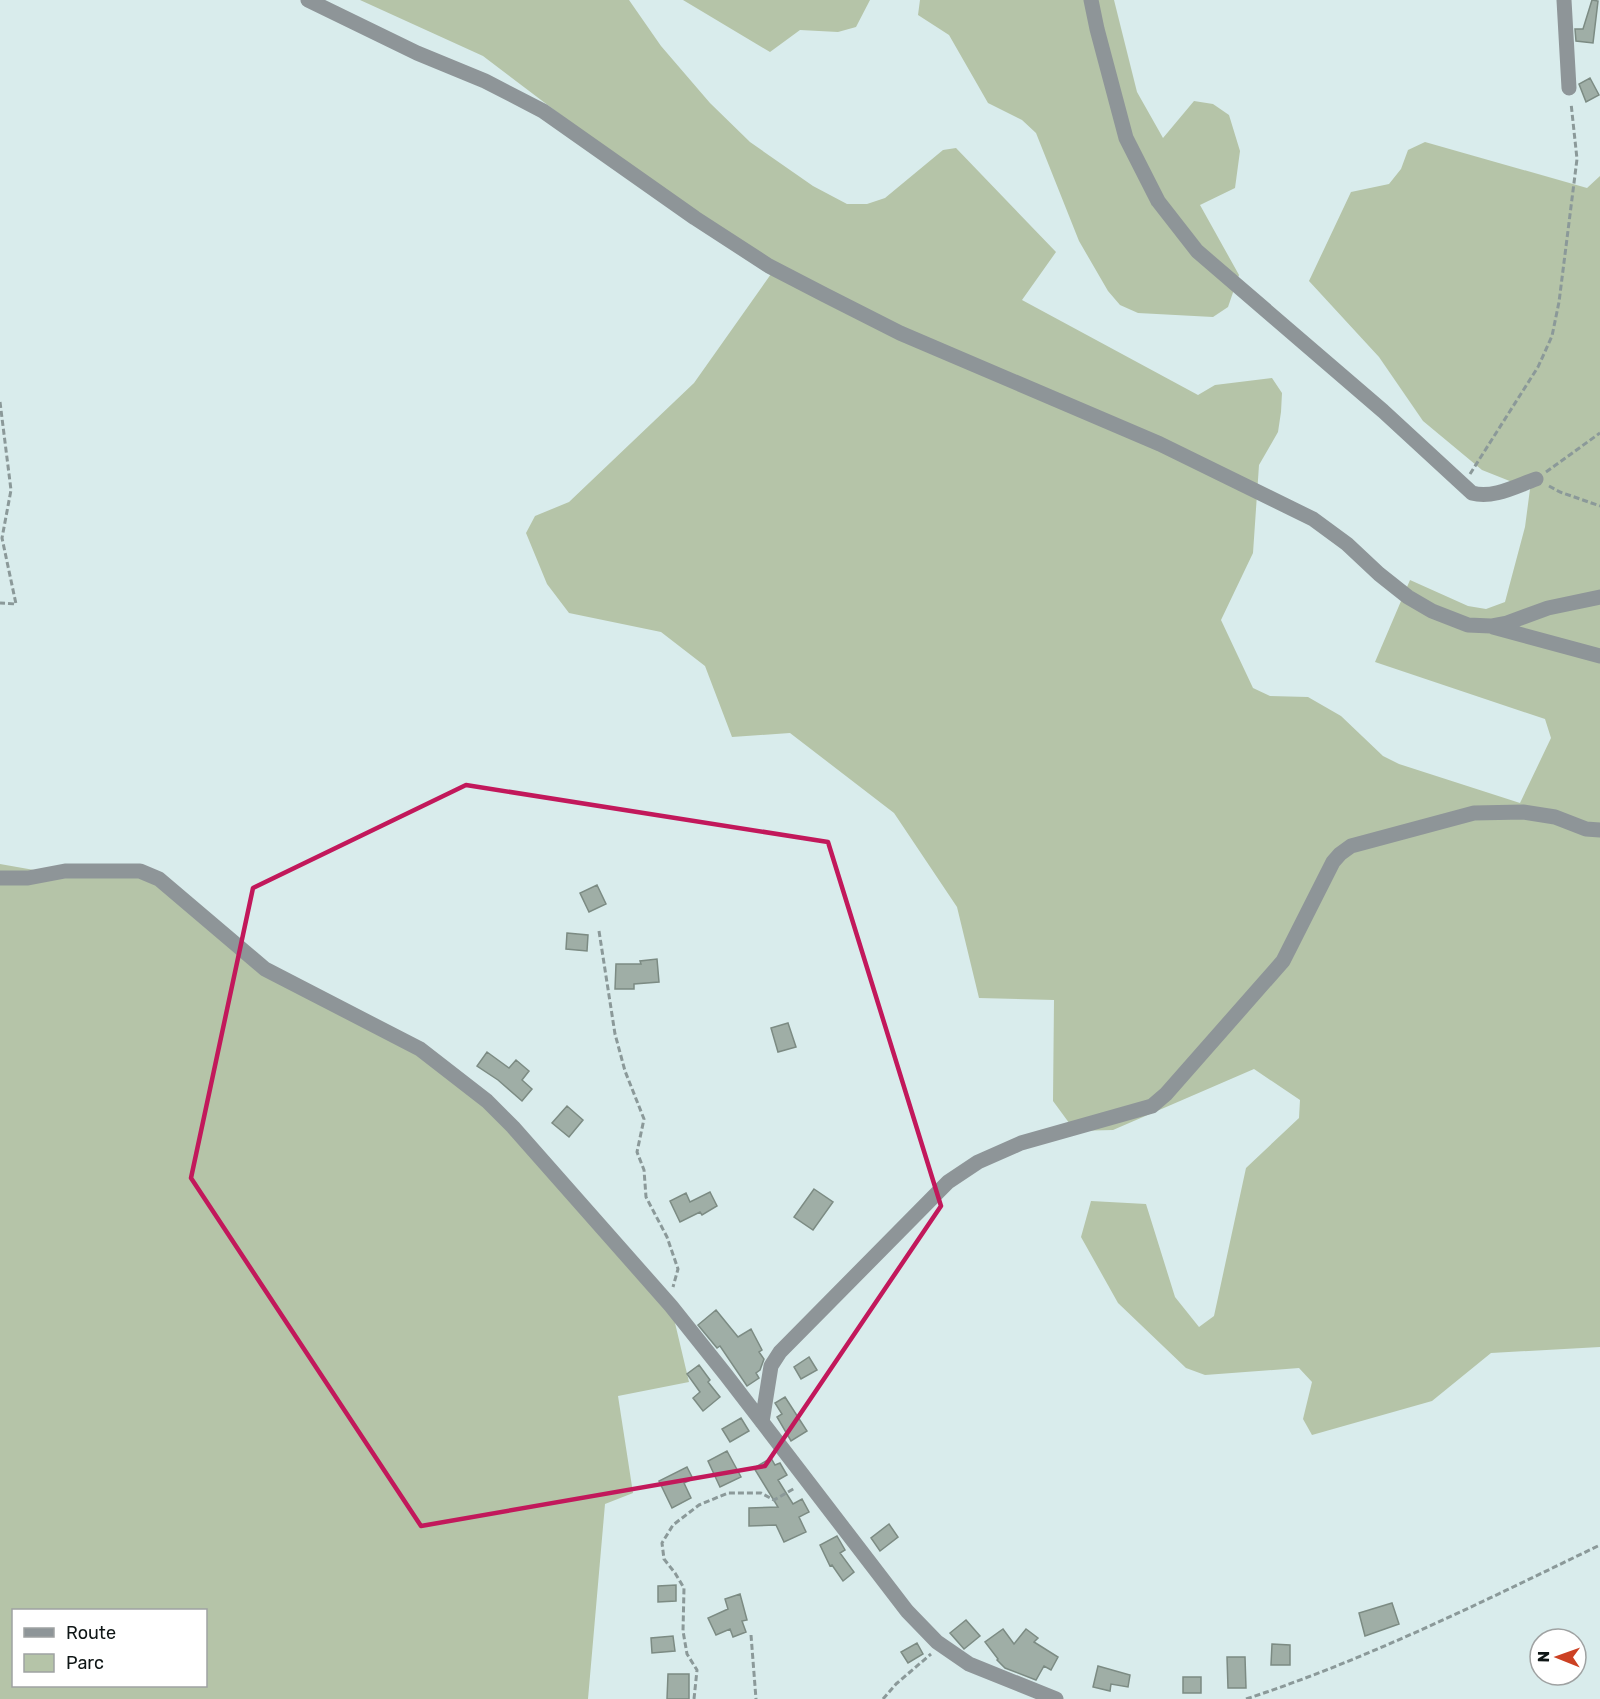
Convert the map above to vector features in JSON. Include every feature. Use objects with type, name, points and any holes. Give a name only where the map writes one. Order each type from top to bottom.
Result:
[{"type":"street","points":[[308,0],[417,53],[485,81],[543,111],[750,254],[825,295],[900,333],[1160,444],[1313,519],[1347,544],[1408,597],[1432,611],[1468,625],[1491,626],[1600,656]]},
{"type":"street","points":[[1091,0],[1126,138],[1158,201],[1197,251],[1383,411],[1472,493],[1480,496],[1492,494],[1536,479]]},
{"type":"street","points":[[1564,0],[1569,88]]},
{"type":"street","points":[[1491,626],[1507,623],[1548,608],[1600,597]]},
{"type":"street","points":[[762,1422],[771,1366],[780,1352],[948,1182],[978,1162],[1021,1143],[1152,1106],[1166,1094],[1283,961],[1333,862],[1351,846],[1474,813],[1523,812],[1555,817],[1586,829],[1600,830]]},
{"type":"street","points":[[0,885],[65,871],[140,871],[159,879],[265,969],[420,1049],[487,1101],[513,1127],[671,1306],[907,1611],[941,1645],[969,1664],[1056,1699]]},
{"type":"street","points":[[0,878],[28,878]]},
{"type":"path","points":[[1463,486],[1538,367],[1552,336],[1559,302],[1577,159],[1569,88]]},
{"type":"path","points":[[0,402],[11,490],[2,538],[16,604],[0,603]]},
{"type":"path","points":[[1600,433],[1536,479],[1560,492],[1600,506]]},
{"type":"path","points":[[599,931],[615,1034],[625,1071],[644,1119],[637,1152],[644,1170],[646,1197],[667,1237],[678,1269],[671,1292],[671,1306]]},
{"type":"path","points":[[694,1699],[697,1670],[687,1654],[683,1631],[684,1588],[664,1559],[662,1543],[673,1525],[699,1505],[728,1493],[761,1493],[774,1500],[807,1480]]},
{"type":"path","points":[[1246,1699],[1297,1683],[1461,1612],[1600,1545]]},
{"type":"path","points":[[751,1635],[756,1699]]},
{"type":"path","points":[[883,1699],[896,1684],[941,1645]]},
{"type":"highlighted area","points":[[466,785],[828,842],[941,1206],[765,1466],[421,1526],[191,1178],[253,888]]},
{"type":"green space","points":[[360,0],[629,0],[661,46],[710,103],[750,142],[813,186],[847,204],[867,204],[885,198],[943,150],[956,148],[1056,252],[1022,300],[1198,395],[1215,385],[1272,378],[1282,393],[1278,432],[1259,465],[1253,553],[1221,620],[1253,688],[1270,696],[1308,697],[1341,716],[1383,756],[1399,764],[1520,803],[1551,738],[1545,719],[1375,662],[1410,580],[1468,606],[1486,609],[1505,602],[1525,527],[1530,489],[1482,470],[1423,421],[1379,357],[1309,281],[1351,192],[1389,184],[1401,169],[1408,150],[1425,142],[1587,188],[1600,176],[1600,1347],[1491,1353],[1432,1401],[1312,1435],[1303,1419],[1312,1382],[1299,1368],[1205,1375],[1186,1368],[1118,1303],[1081,1237],[1091,1201],[1146,1204],[1175,1297],[1199,1327],[1214,1316],[1246,1168],[1299,1118],[1300,1100],[1254,1069],[1113,1130],[1075,1131],[1053,1101],[1054,1000],[979,998],[957,907],[894,813],[790,733],[732,737],[705,666],[661,632],[569,613],[547,584],[526,533],[535,516],[569,502],[694,383],[771,274],[483,56]]},
{"type":"green space","points":[[683,0],[870,0],[856,27],[838,32],[800,30],[770,52]]},
{"type":"green space","points":[[920,0],[1114,0],[1137,92],[1163,138],[1194,101],[1213,104],[1229,115],[1240,151],[1235,188],[1200,205],[1239,275],[1228,307],[1213,317],[1138,313],[1120,305],[1108,291],[1079,241],[1036,133],[1022,120],[988,103],[949,35],[918,15]]},
{"type":"green space","points":[[0,864],[34,870],[140,871],[265,969],[420,1049],[487,1101],[671,1306],[689,1382],[618,1396],[633,1493],[605,1504],[588,1699],[0,1699]]},
{"type":"building","points":[[1592,0],[1598,1],[1593,43],[1576,41],[1575,29],[1583,29]]},
{"type":"building","points":[[1590,78],[1599,95],[1586,102],[1579,84]]},
{"type":"building","points":[[597,885],[606,904],[589,912],[580,893]]},
{"type":"building","points":[[567,933],[588,935],[587,951],[566,949]]},
{"type":"building","points":[[657,959],[659,982],[634,984],[634,989],[615,989],[616,964],[641,964],[640,961]]},
{"type":"building","points":[[788,1023],[796,1047],[778,1052],[771,1028]]},
{"type":"building","points":[[487,1052],[509,1068],[516,1060],[529,1071],[522,1080],[532,1089],[522,1101],[498,1080],[477,1066]]},
{"type":"building","points":[[567,1106],[583,1120],[569,1137],[552,1123]]},
{"type":"building","points":[[814,1189],[833,1202],[813,1230],[794,1217]]},
{"type":"building","points":[[710,1192],[717,1206],[702,1215],[700,1212],[680,1222],[670,1201],[686,1193],[690,1202]]},
{"type":"building","points":[[716,1310],[738,1337],[751,1329],[762,1350],[759,1352],[764,1359],[760,1370],[756,1373],[759,1378],[747,1386],[720,1346],[717,1348],[698,1325]]},
{"type":"building","points":[[809,1357],[817,1370],[801,1379],[794,1367]]},
{"type":"building","points":[[699,1365],[710,1380],[708,1382],[720,1397],[703,1411],[693,1398],[700,1392],[687,1374]]},
{"type":"building","points":[[785,1397],[807,1431],[791,1441],[777,1417],[782,1414],[775,1403]]},
{"type":"building","points":[[741,1418],[749,1431],[730,1442],[722,1429]]},
{"type":"building","points":[[727,1451],[741,1477],[720,1487],[708,1461]]},
{"type":"building","points":[[771,1458],[775,1465],[780,1463],[787,1475],[778,1480],[793,1504],[802,1499],[809,1512],[799,1517],[806,1532],[784,1542],[776,1525],[749,1526],[749,1508],[778,1507],[754,1468]]},
{"type":"building","points":[[687,1467],[693,1479],[684,1483],[691,1498],[672,1508],[659,1481]]},
{"type":"building","points":[[889,1524],[898,1537],[880,1551],[871,1538]]},
{"type":"building","points":[[837,1536],[845,1550],[840,1553],[854,1572],[843,1581],[832,1565],[830,1566],[820,1545]]},
{"type":"building","points":[[676,1585],[676,1601],[658,1602],[658,1586]]},
{"type":"building","points":[[740,1594],[747,1620],[742,1621],[746,1632],[733,1637],[730,1629],[716,1635],[708,1618],[728,1609],[725,1599]]},
{"type":"building","points":[[1392,1603],[1399,1624],[1365,1636],[1359,1613]]},
{"type":"building","points":[[966,1620],[980,1636],[964,1649],[950,1633]]},
{"type":"building","points":[[1003,1629],[1014,1644],[1026,1629],[1038,1638],[1034,1642],[1058,1657],[1051,1670],[1044,1666],[1036,1680],[1005,1668],[985,1642]]},
{"type":"building","points":[[673,1636],[675,1651],[652,1653],[651,1638]]},
{"type":"building","points":[[917,1643],[923,1654],[908,1663],[901,1652]]},
{"type":"building","points":[[1272,1644],[1290,1645],[1290,1665],[1271,1665]]},
{"type":"building","points":[[1227,1657],[1245,1657],[1246,1688],[1228,1688]]},
{"type":"building","points":[[1098,1666],[1130,1675],[1128,1687],[1111,1684],[1110,1691],[1093,1687]]},
{"type":"building","points":[[668,1674],[689,1674],[689,1699],[667,1699]]},
{"type":"building","points":[[1183,1677],[1201,1677],[1201,1693],[1183,1693]]}]
